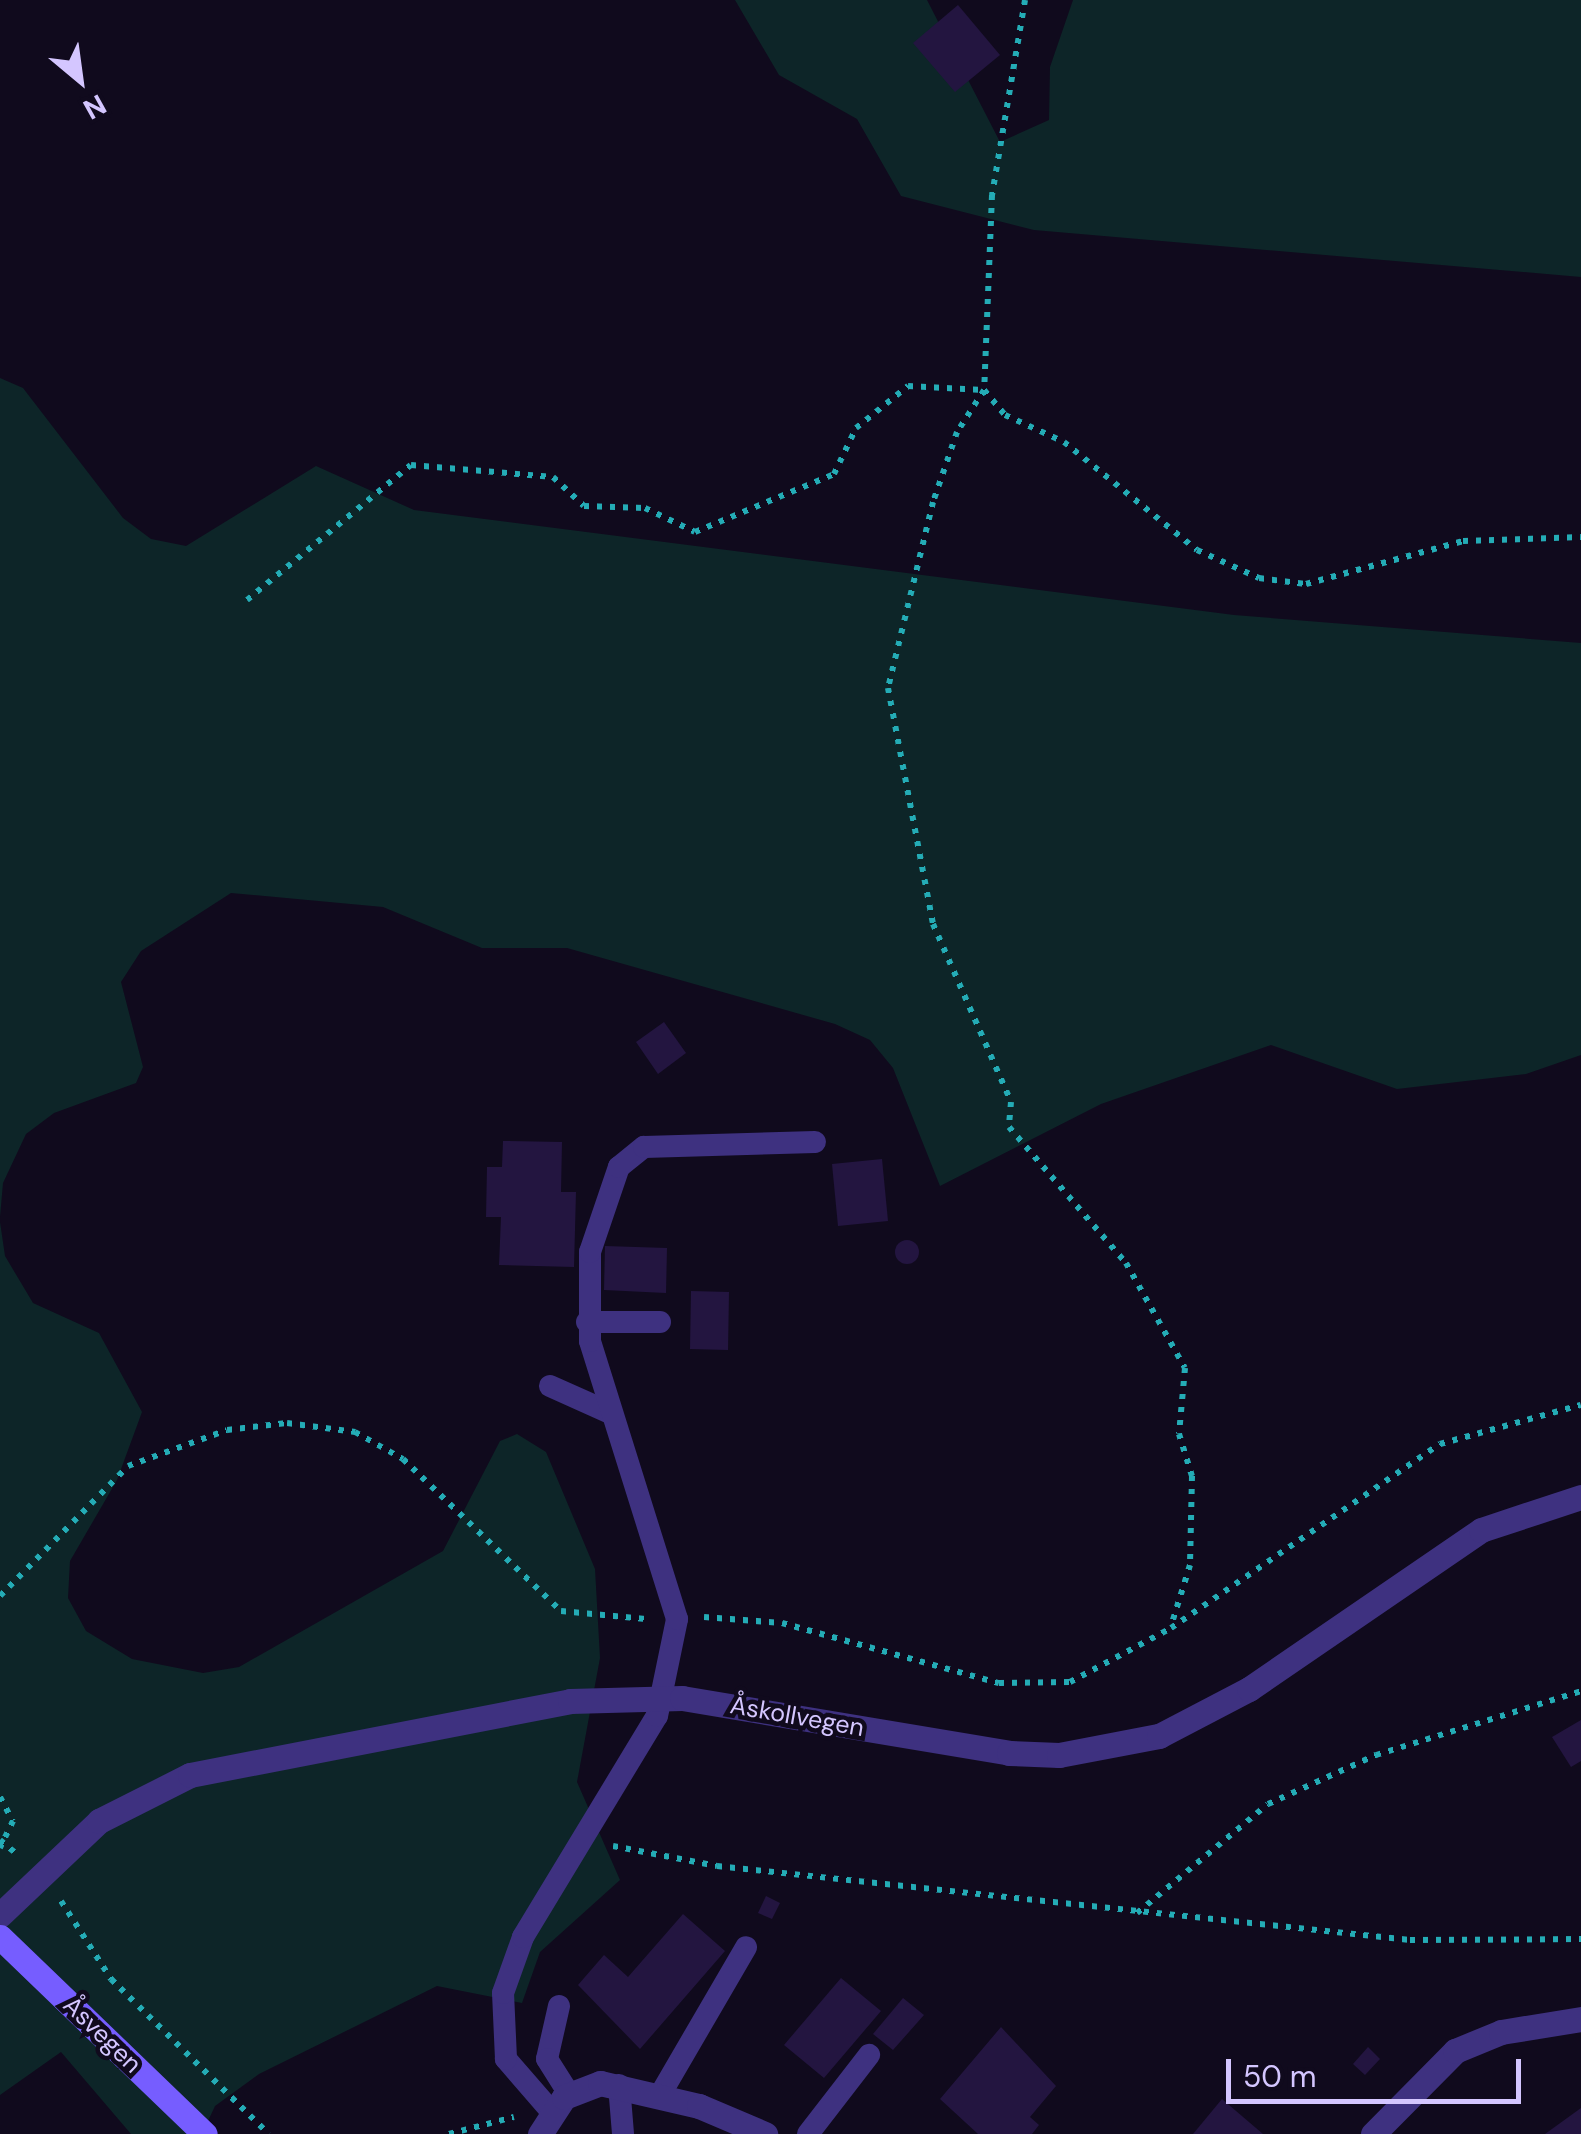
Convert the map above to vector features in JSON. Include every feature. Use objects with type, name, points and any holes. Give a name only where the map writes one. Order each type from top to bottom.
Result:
[{"type":"main road","name":"Åsvegen","points":[[0,1937],[205,2134]]},
{"type":"street","name":"Åskollvegen","points":[[0,1915],[100,1821],[190,1775],[570,1701],[664,1696],[1008,1753],[1110,1748],[1206,1716],[1481,1530],[1581,1497]]},
{"type":"street","points":[[1373,2134],[1455,2051],[1501,2032],[1581,2020]]},
{"type":"street","points":[[553,2113],[618,2085],[660,2095],[766,2134]]},
{"type":"lane","points":[[553,2113],[506,2060],[503,1993],[524,1937],[588,1841],[664,1696],[676,1618],[608,1412],[587,1322],[590,1252],[626,1158],[673,1144],[815,1142]]},
{"type":"lane","points":[[587,1322],[660,1322]]},
{"type":"lane","points":[[550,1386],[608,1412]]},
{"type":"lane","points":[[660,2095],[746,1947]]},
{"type":"lane","points":[[553,2113],[547,2059],[558,2006]]},
{"type":"lane","points":[[808,2134],[870,2055]]},
{"type":"lane","points":[[618,2085],[623,2134]]},
{"type":"path","points":[[1025,0],[992,195],[984,390],[956,432],[933,502],[888,688],[934,924],[1011,1102],[1009,1126],[1126,1263],[1185,1368],[1179,1434],[1192,1476],[1190,1565],[1171,1628]]},
{"type":"path","points":[[247,600],[411,465],[553,477],[584,506],[646,508],[695,532],[834,474],[856,428],[908,386],[984,390],[1005,415],[1064,442],[1197,550],[1258,578],[1306,584],[1463,542],[1581,537]]},
{"type":"path","points":[[0,1596],[128,1466],[226,1430],[287,1423],[355,1432],[403,1458],[561,1611],[676,1618],[737,1614],[1043,1686],[1113,1665],[1440,1444],[1581,1404]]},
{"type":"path","points":[[1137,1913],[1268,1804],[1376,1755],[1581,1691]]},
{"type":"path","points":[[0,1797],[12,1822],[2,1844],[38,1876],[112,1979],[269,2134]]},
{"type":"path","points":[[588,1841],[717,1866],[1137,1913],[1410,1940],[1581,1940]]},
{"type":"path","points":[[449,2134],[553,2113]]},
{"type":"green space","points":[[735,0],[927,0],[1000,142],[1049,120],[1050,67],[1073,0],[1581,0],[1581,277],[1034,230],[901,196],[857,119],[779,75]]},
{"type":"green space","points":[[0,378],[23,388],[123,518],[151,539],[186,546],[316,466],[414,510],[1234,615],[1581,643],[1581,1055],[1526,1074],[1397,1089],[1271,1045],[1101,1104],[940,1186],[893,1068],[870,1040],[835,1024],[567,948],[482,948],[383,907],[231,893],[141,951],[121,982],[143,1067],[136,1083],[54,1113],[26,1134],[3,1183],[0,1217]]},
{"type":"green space","points":[[0,1222],[5,1256],[33,1303],[99,1333],[142,1412],[117,1480],[70,1561],[68,1598],[86,1631],[132,1659],[203,1673],[239,1667],[443,1551],[500,1441],[517,1434],[546,1452],[595,1569],[600,1658],[577,1782],[620,1880],[540,1952],[522,2003],[437,1986],[259,2074],[215,2106],[202,2134],[131,2134],[61,2052],[0,2095]]},
{"type":"building","points":[[958,5],[1000,55],[955,92],[913,43]]},
{"type":"building","points":[[664,1022],[686,1053],[658,1074],[636,1042]]},
{"type":"building","points":[[503,1141],[562,1142],[561,1192],[576,1192],[574,1267],[499,1265],[501,1217],[486,1217],[487,1167],[502,1167]]},
{"type":"building","points":[[882,1159],[888,1221],[838,1226],[832,1164]]},
{"type":"building","points":[[907,1240],[916,1243],[916,1261],[907,1264],[898,1261],[895,1252],[898,1243]]},
{"type":"building","points":[[605,1246],[667,1248],[666,1293],[604,1290]]},
{"type":"building","points":[[691,1291],[729,1292],[728,1350],[690,1349]]},
{"type":"building","points":[[1581,1720],[1581,1761],[1571,1767],[1552,1737]]},
{"type":"building","points":[[766,1896],[780,1903],[772,1919],[758,1913]]},
{"type":"building","points":[[683,1914],[725,1951],[640,2049],[578,1985],[604,1955],[628,1977]]},
{"type":"building","points":[[841,1978],[881,2011],[824,2078],[784,2045]]},
{"type":"building","points":[[903,1998],[924,2015],[893,2050],[873,2034]]},
{"type":"building","points":[[1001,2027],[1056,2086],[1030,2117],[1039,2125],[1032,2134],[978,2134],[940,2099]]},
{"type":"building","points":[[1368,2047],[1380,2059],[1365,2075],[1353,2064]]},
{"type":"building","points":[[1222,2099],[1263,2134],[1193,2134]]},
{"type":"building","points":[[1581,2108],[1581,2134],[1545,2134]]}]
